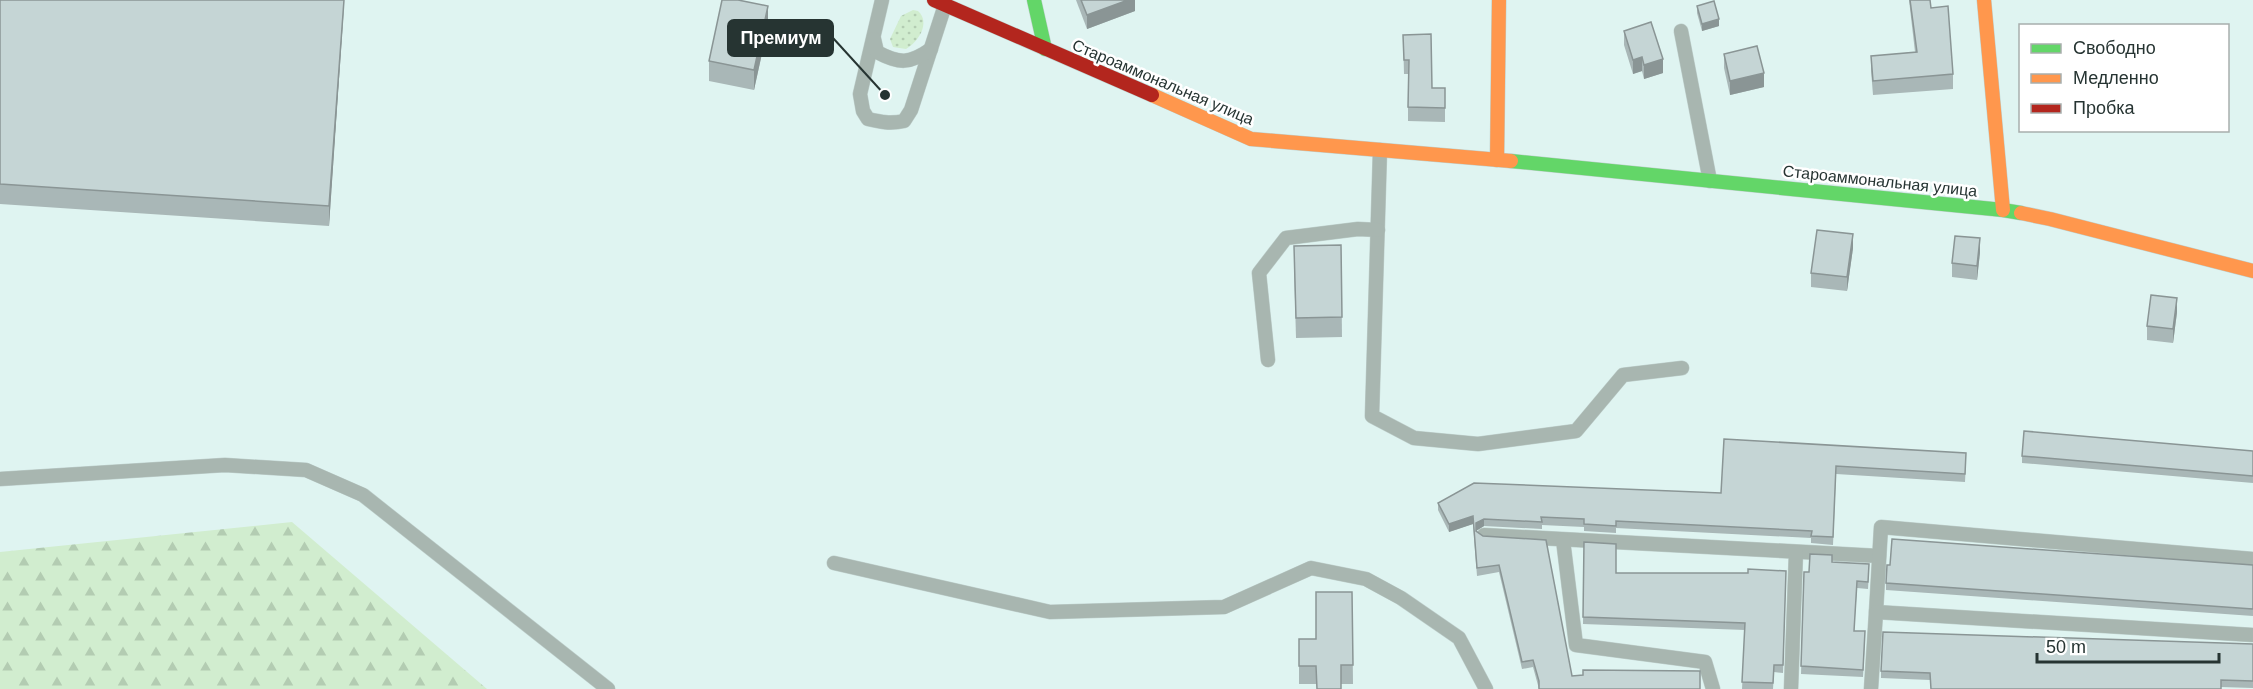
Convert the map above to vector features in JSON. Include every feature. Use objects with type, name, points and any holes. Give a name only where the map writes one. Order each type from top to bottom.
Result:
[{"type":"street","points":[[1034,0],[1045,49]]},
{"type":"street","points":[[1497,160],[1499,0]]},
{"type":"street","points":[[1984,0],[2003,210]]},
{"type":"street","name":"Староаммональная улица","points":[[940,2],[1251,139],[1497,160],[2003,210],[2050,219],[2253,271]]},
{"type":"lane","points":[[882,0],[860,94],[867,119],[894,124],[904,121],[911,110],[930,49],[940,2]]},
{"type":"lane","points":[[1682,31],[1710,181]]},
{"type":"lane","points":[[873,37],[877,52],[890,60],[908,62],[930,49]]},
{"type":"lane","points":[[1380,150],[1372,416],[1414,438],[1478,444],[1576,431],[1623,375],[1682,368]]},
{"type":"lane","points":[[1268,360],[1259,273],[1286,238],[1359,229],[1378,230]]},
{"type":"lane","points":[[0,479],[225,465],[306,470],[363,495],[608,689]]},
{"type":"lane","points":[[1870,689],[1881,526],[2253,559]]},
{"type":"lane","points":[[1484,535],[1879,556]]},
{"type":"lane","points":[[1563,540],[1576,645],[1705,662],[1713,689]]},
{"type":"lane","points":[[1791,689],[1796,552]]},
{"type":"lane","points":[[834,562],[1050,612],[1224,607],[1311,568],[1366,579],[1401,598],[1459,638],[1486,689]]},
{"type":"lane","points":[[1876,612],[2253,635]]},
{"type":"green space","points":[[913,10],[918,11],[922,16],[921,32],[915,42],[906,49],[893,47],[890,39],[901,16]]},
{"type":"green space","points":[[292,522],[487,689],[0,689],[0,552]]},
{"type":"building","points":[[0,0],[344,0],[329,206],[0,184]]},
{"type":"building","points":[[722,0],[738,0],[768,6],[754,70],[709,61]]},
{"type":"building","points":[[1081,0],[1128,0],[1087,15]]},
{"type":"building","points":[[1910,0],[1930,0],[1931,8],[1948,6],[1953,74],[1873,81],[1871,56],[1917,52]]},
{"type":"building","points":[[1714,1],[1719,19],[1702,24],[1697,6]]},
{"type":"building","points":[[1651,22],[1663,59],[1644,65],[1642,57],[1633,60],[1624,31]]},
{"type":"building","points":[[1431,34],[1432,88],[1445,88],[1445,108],[1408,107],[1409,60],[1404,60],[1403,35]]},
{"type":"building","points":[[1757,46],[1764,73],[1730,81],[1724,54]]},
{"type":"building","points":[[1817,230],[1853,234],[1847,277],[1811,273]]},
{"type":"building","points":[[1955,236],[1980,238],[1977,266],[1952,263]]},
{"type":"building","points":[[1341,245],[1342,317],[1296,318],[1294,246]]},
{"type":"building","points":[[2151,295],[2177,298],[2173,329],[2147,326]]},
{"type":"building","points":[[2024,431],[2253,451],[2253,476],[2022,456]]},
{"type":"building","points":[[1724,439],[1966,453],[1965,474],[1836,466],[1833,537],[1811,536],[1812,531],[1616,521],[1616,526],[1584,524],[1584,519],[1541,517],[1542,522],[1484,519],[1476,523],[1476,531],[1483,536],[1546,540],[1572,676],[1583,675],[1583,670],[1700,671],[1700,689],[1539,689],[1533,660],[1522,662],[1499,565],[1477,568],[1473,516],[1449,524],[1438,503],[1474,483],[1721,493]]},
{"type":"building","points":[[1892,539],[2253,565],[2253,609],[1886,583]]},
{"type":"building","points":[[1584,542],[1616,544],[1616,573],[1748,573],[1748,569],[1786,571],[1783,665],[1774,665],[1773,683],[1742,682],[1745,623],[1583,617]]},
{"type":"building","points":[[1810,554],[1832,555],[1832,562],[1869,564],[1868,582],[1857,581],[1854,631],[1865,631],[1863,670],[1801,666],[1804,572],[1809,572]]},
{"type":"building","points":[[1316,592],[1352,592],[1353,665],[1341,665],[1341,689],[1317,689],[1316,666],[1299,666],[1299,639],[1316,639]]},
{"type":"building","points":[[1883,632],[2253,644],[2253,681],[2221,680],[2221,689],[1931,689],[1930,673],[1881,671]]},
{"type":"traffic: fast","points":[[1034,0],[1045,49]]},
{"type":"traffic: fast","points":[[1511,161],[2021,213]]},
{"type":"traffic: slow","points":[[1497,160],[1499,0]]},
{"type":"traffic: slow","points":[[1984,0],[2003,210]]},
{"type":"traffic: slow","points":[[1152,95],[1251,139],[1511,161]]},
{"type":"traffic: slow","points":[[2021,213],[2253,271]]},
{"type":"traffic: jam","points":[[934,0],[1152,95]]},
{"type":"place","name":"Премиум","points":[[885,95]]}]
